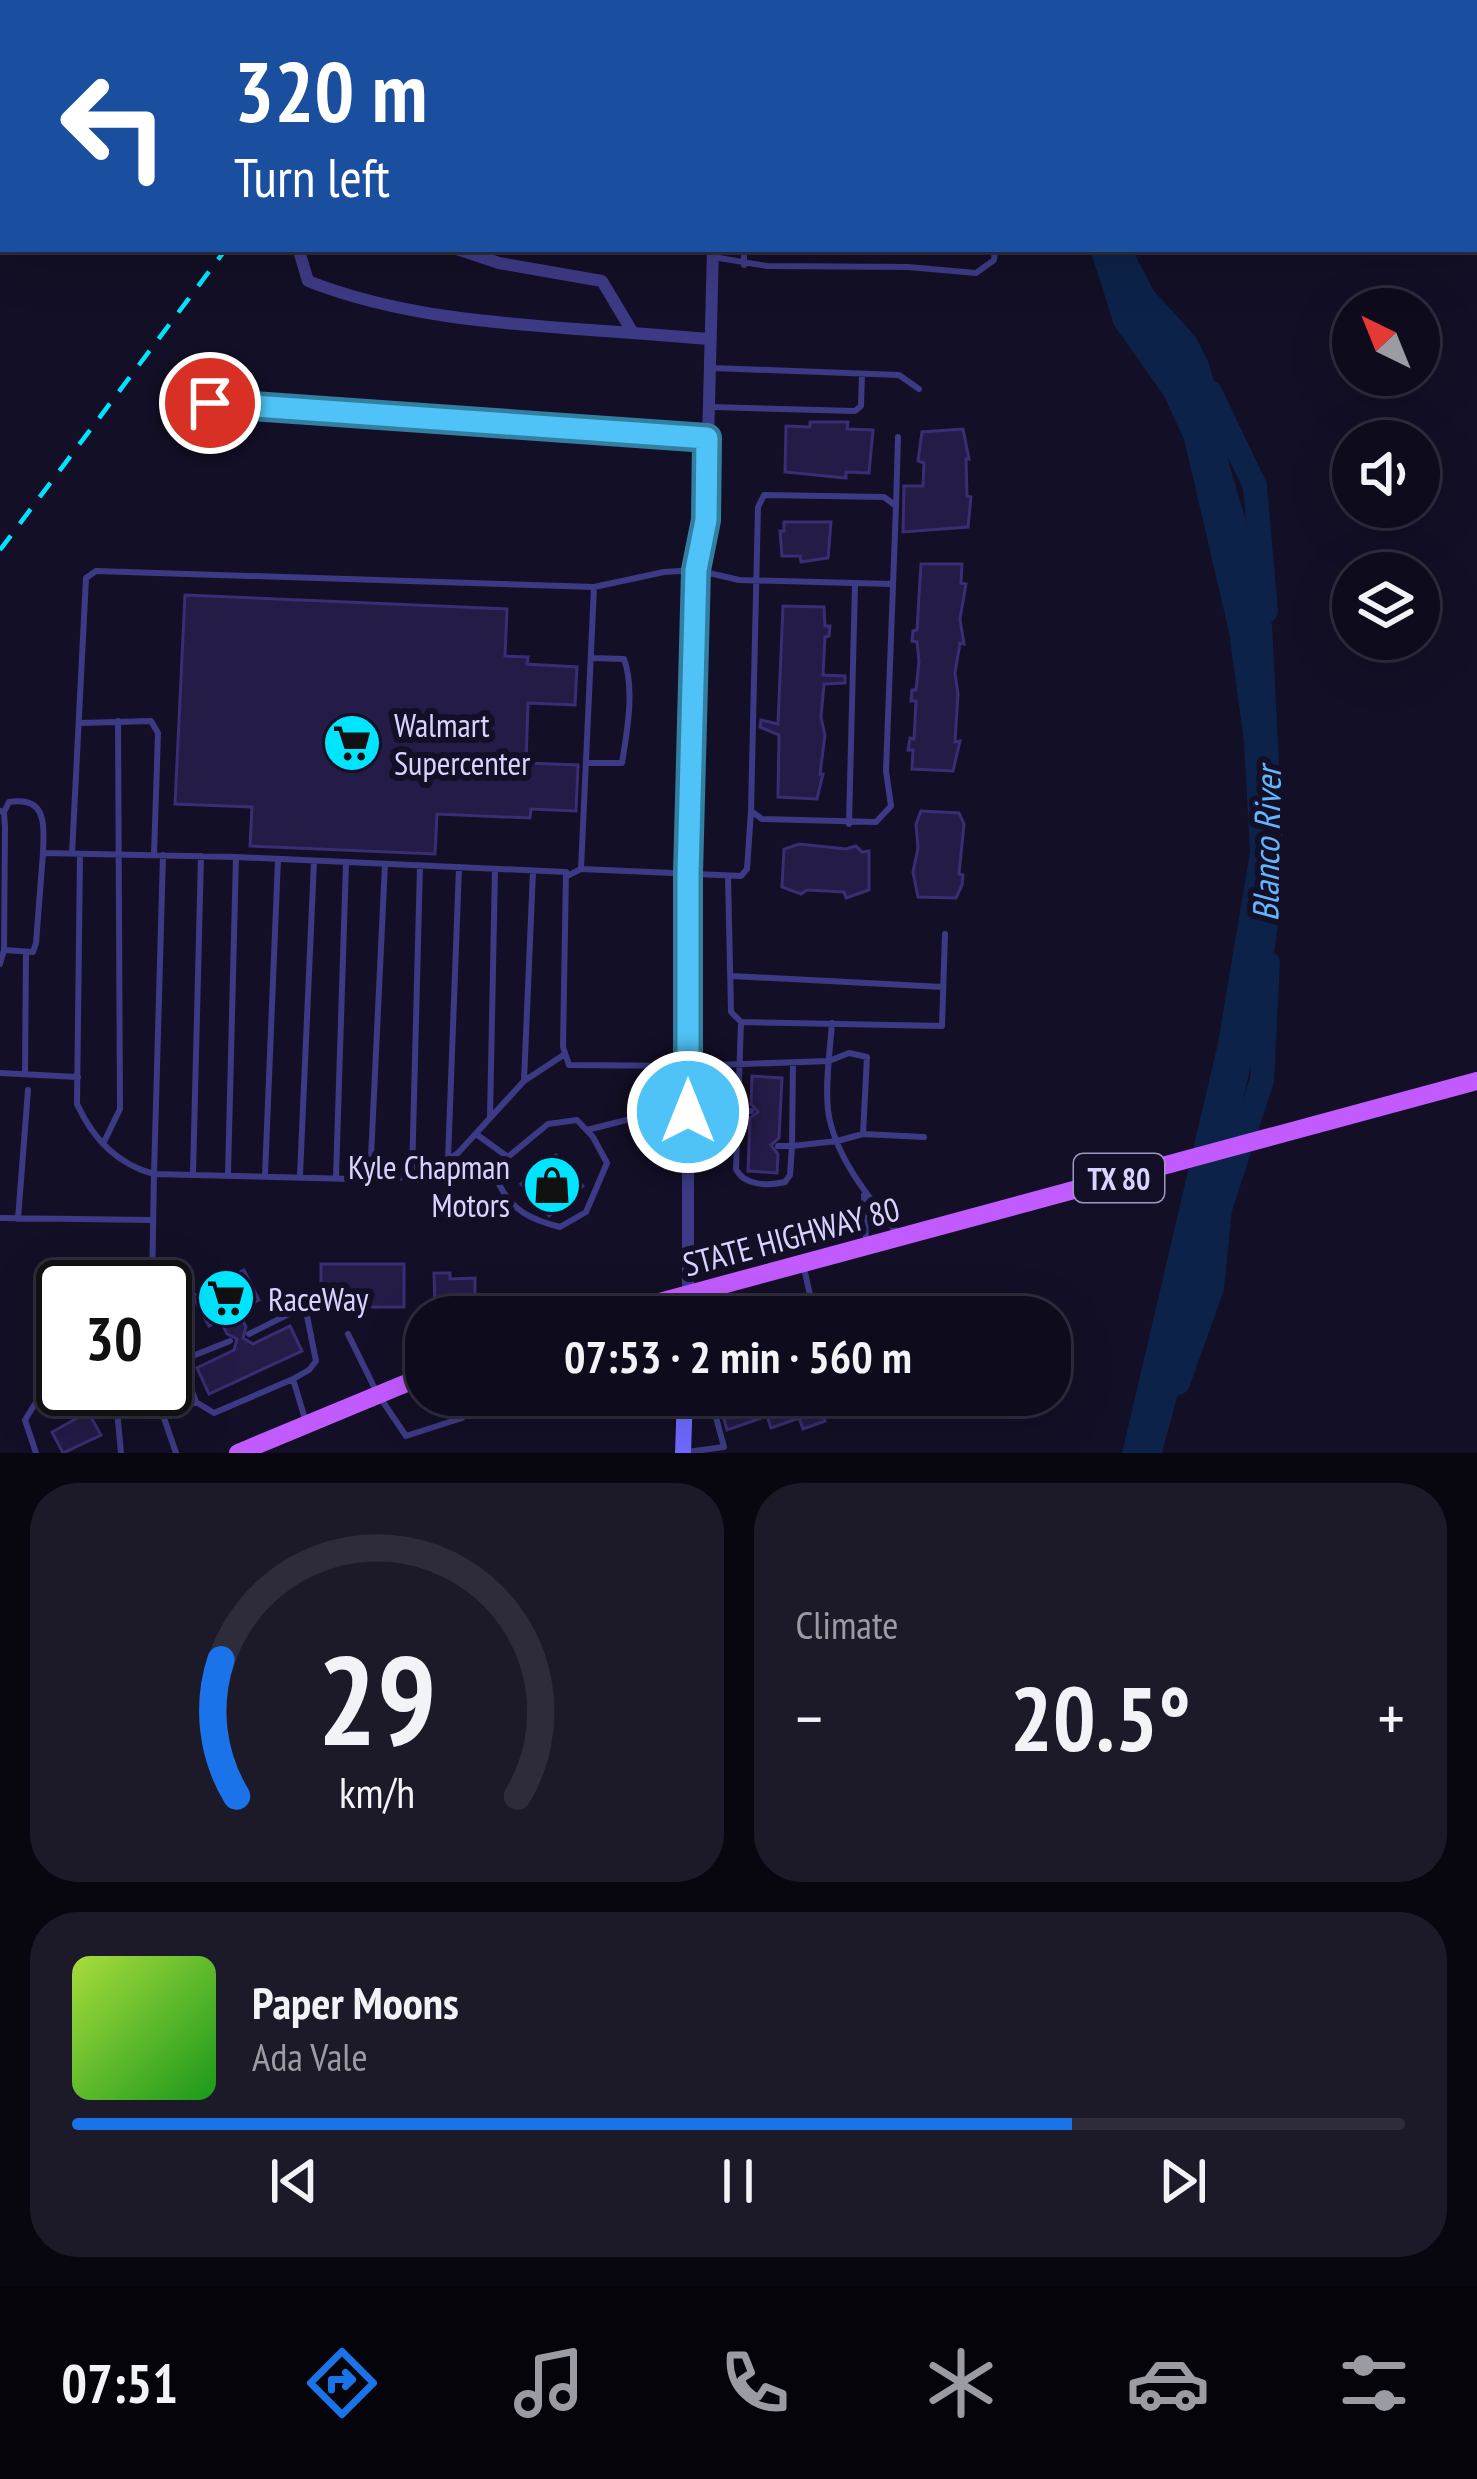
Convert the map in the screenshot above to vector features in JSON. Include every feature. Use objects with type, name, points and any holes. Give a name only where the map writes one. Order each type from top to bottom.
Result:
[{"type":"main road","name":"STATE HIGHWAY 80","points":[[684,1296],[1477,1080]]},
{"type":"main road","points":[[238,1453],[278,1444],[306,1422],[405,1383]]},
{"type":"street","points":[[302,252],[308,281],[347,296],[496,322],[710,339]]},
{"type":"street","points":[[466,252],[499,263],[602,281],[633,333]]},
{"type":"street","points":[[688,1295],[688,874],[696,570],[706,520],[713,253]]},
{"type":"street","points":[[210,403],[707,438]]},
{"type":"street","points":[[683,1453],[685,1416]]},
{"type":"lane","points":[[744,252],[744,265]]},
{"type":"lane","points":[[713,253],[744,265],[908,267],[976,273],[994,260],[995,252]]},
{"type":"lane","points":[[709,368],[899,376],[919,389]]},
{"type":"lane","points":[[708,406],[855,411],[861,406],[862,374]]},
{"type":"lane","points":[[751,811],[762,819],[849,824],[876,822],[891,806],[886,771],[898,437]]},
{"type":"lane","points":[[567,876],[581,869],[741,876],[747,869],[751,811],[761,502],[764,495],[781,494],[884,497],[896,506]]},
{"type":"lane","points":[[566,1054],[524,1081],[448,1160],[391,1180],[154,1174],[121,1159],[90,1133],[77,1104],[76,854],[86,578],[96,571],[594,587],[696,570],[758,581],[892,584]]},
{"type":"lane","points":[[849,824],[855,585]]},
{"type":"lane","points":[[581,869],[594,587]]},
{"type":"lane","points":[[586,763],[622,763],[627,735],[624,659],[592,658]]},
{"type":"lane","points":[[104,1144],[120,1109],[118,721]]},
{"type":"lane","points":[[79,723],[151,721],[158,733],[151,1260]]},
{"type":"lane","points":[[0,964],[4,950],[2,812],[9,802],[24,800],[36,804],[45,817],[36,944],[33,952],[4,950]]},
{"type":"lane","points":[[44,853],[236,856],[566,872],[569,1065],[794,1063],[849,1053],[867,1057],[863,1134]]},
{"type":"lane","points":[[193,1174],[201,856]]},
{"type":"lane","points":[[228,1174],[236,856]]},
{"type":"lane","points":[[265,1175],[278,859]]},
{"type":"lane","points":[[300,1175],[314,860]]},
{"type":"lane","points":[[337,1177],[346,862]]},
{"type":"lane","points":[[370,1179],[385,864]]},
{"type":"lane","points":[[412,1175],[420,866]]},
{"type":"lane","points":[[448,1160],[459,867]]},
{"type":"lane","points":[[490,1120],[495,869]]},
{"type":"lane","points":[[524,1081],[533,871]]},
{"type":"lane","points":[[728,876],[730,1012],[741,1022],[942,1026],[944,934]]},
{"type":"lane","points":[[26,953],[26,1074]]},
{"type":"lane","points":[[730,976],[943,987]]},
{"type":"lane","points":[[741,1022],[736,1161],[740,1177],[748,1181],[778,1184],[790,1175],[794,1063]]},
{"type":"lane","points":[[832,1023],[828,1111],[837,1141],[864,1191],[901,1238]]},
{"type":"lane","points":[[0,1073],[78,1077]]},
{"type":"lane","points":[[740,1089],[752,1090]]},
{"type":"lane","points":[[18,1219],[28,1090]]},
{"type":"lane","points":[[781,1092],[793,1093]]},
{"type":"lane","points":[[739,1111],[751,1112]]},
{"type":"lane","points":[[586,1130],[654,1113],[688,1112]]},
{"type":"lane","points":[[780,1112],[794,1112]]},
{"type":"lane","points":[[577,1120],[607,1163],[586,1211],[560,1227],[532,1220],[507,1200],[499,1184],[508,1157],[548,1124],[577,1120]]},
{"type":"lane","points":[[476,1134],[508,1157]]},
{"type":"lane","points":[[778,1146],[863,1134],[924,1137]]},
{"type":"lane","points":[[738,1143],[749,1144]]},
{"type":"lane","points":[[736,1161],[748,1161]]},
{"type":"lane","points":[[778,1162],[791,1163]]},
{"type":"lane","points":[[864,1191],[866,1248]]},
{"type":"lane","points":[[0,1218],[150,1220]]},
{"type":"lane","points":[[803,1265],[810,1296]]},
{"type":"lane","points":[[192,1390],[196,1402],[214,1413],[293,1379],[316,1361],[305,1306],[249,1334]]},
{"type":"lane","points":[[348,1334],[377,1393],[406,1436],[462,1416]]},
{"type":"lane","points":[[192,1357],[230,1341]]},
{"type":"lane","points":[[293,1379],[306,1422]]},
{"type":"lane","points":[[192,1403],[196,1402]]},
{"type":"lane","points":[[36,1403],[25,1420],[36,1453]]},
{"type":"lane","points":[[118,1416],[121,1453]]},
{"type":"lane","points":[[164,1416],[176,1453]]},
{"type":"lane","points":[[683,1453],[724,1447],[716,1416]]},
{"type":"water","points":[[1091,252],[1134,252],[1154,291],[1195,336],[1208,361],[1221,405],[1229,463],[1272,625],[1283,842],[1280,913],[1270,980],[1212,1239],[1204,1296],[1162,1453],[1122,1453],[1218,1043],[1250,852],[1244,742],[1229,632],[1184,439],[1164,396],[1114,325]]},
{"type":"building","points":[[810,422],[848,422],[847,429],[873,430],[869,473],[846,472],[846,478],[785,472],[786,426],[810,427]]},
{"type":"building","points":[[963,429],[969,459],[967,496],[971,497],[968,527],[903,532],[904,486],[923,486],[924,463],[918,461],[922,432]]},
{"type":"building","points":[[784,522],[831,522],[828,558],[801,562],[800,556],[782,556]]},
{"type":"building","points":[[921,564],[962,564],[961,583],[966,584],[960,619],[964,644],[960,643],[955,673],[955,742],[960,741],[953,771],[912,769],[913,750],[908,750],[910,738],[914,739],[916,701],[911,701],[919,661],[917,642],[912,641],[917,630]]},
{"type":"building","name":"Walmart Supercenter","points":[[185,595],[507,609],[505,656],[528,657],[527,664],[577,667],[575,705],[528,703],[526,763],[578,765],[576,811],[531,809],[530,818],[437,814],[435,854],[250,846],[252,807],[175,804]]},
{"type":"building","points":[[783,606],[824,607],[825,626],[830,626],[823,675],[845,676],[845,683],[824,684],[823,774],[817,799],[778,797],[779,735],[760,727],[761,720],[778,724]]},
{"type":"building","points":[[921,811],[959,813],[964,824],[962,885],[956,898],[918,897],[913,872]]},
{"type":"building","points":[[799,844],[856,846],[869,851],[869,890],[846,898],[844,892],[807,890],[801,894],[782,887],[784,849]]},
{"type":"building","points":[[752,1076],[782,1078],[779,1138],[771,1145],[778,1154],[777,1173],[748,1171],[750,1118],[758,1112],[751,1104]]},
{"type":"building","name":"Kyle Chapman Motors","points":[[556,1155],[583,1186],[549,1216],[521,1184]]},
{"type":"building","points":[[321,1264],[404,1264],[404,1307],[321,1307]]},
{"type":"building","name":"RaceWay","points":[[244,1270],[259,1300],[238,1311],[246,1327],[243,1338],[253,1344],[290,1326],[302,1351],[209,1394],[197,1368],[234,1350],[237,1339],[227,1334],[220,1319],[209,1326],[193,1296]]},
{"type":"building","points":[[434,1273],[450,1273],[450,1279],[475,1278],[475,1296],[435,1296]]},
{"type":"building","points":[[81,1416],[90,1416],[101,1435],[63,1453],[52,1432]]},
{"type":"building","points":[[723,1416],[767,1416],[727,1430]]},
{"type":"building","points":[[767,1416],[823,1416],[825,1421],[803,1429],[799,1418],[771,1428]]},
{"type":"waterway","name":"Blanco River","points":[[1210,392],[1255,486],[1266,611]]},
{"type":"waterway","name":"Blanco River","points":[[1178,1383],[1212,1288],[1220,1209],[1262,1080],[1268,963]]},
{"type":"railway","points":[[0,550],[224,252]]},
{"type":"place","name":"Walmart Supercenter","points":[[352,743]]},
{"type":"place","name":"Kyle Chapman Motors","points":[[552,1185]]},
{"type":"place","name":"RaceWay","points":[[226,1298]]},
{"type":"route","points":[[210,403],[707,438],[706,520],[696,570],[688,1112]]}]
